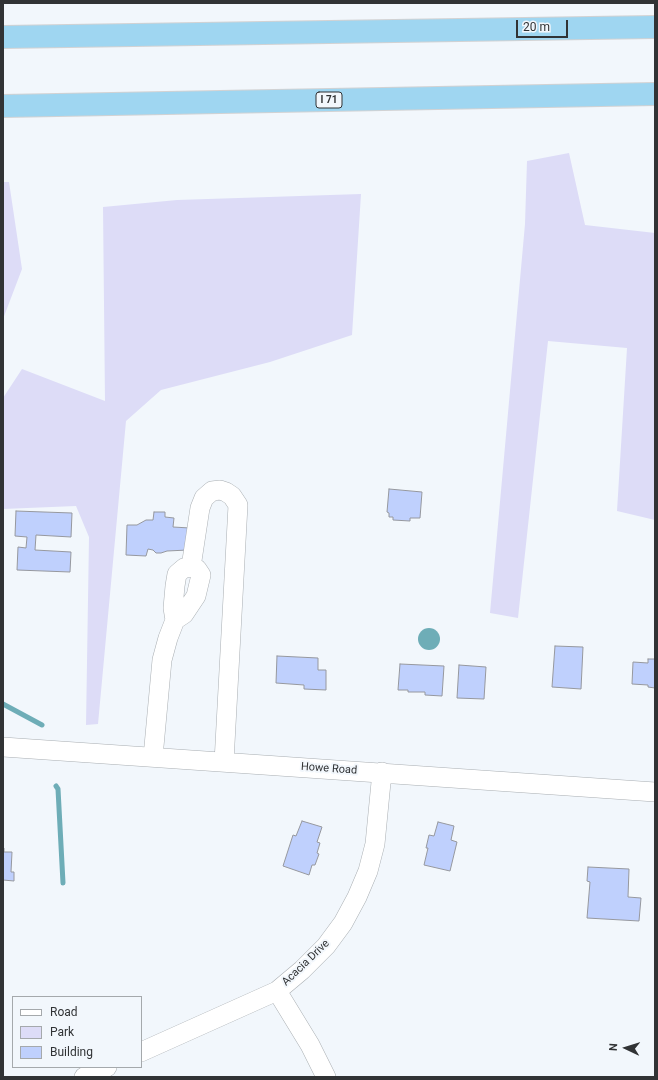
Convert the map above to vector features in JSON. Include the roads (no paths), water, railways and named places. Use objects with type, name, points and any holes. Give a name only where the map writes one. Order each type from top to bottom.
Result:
[{"type":"highway","points":[[3,37],[655,27]]},
{"type":"highway","name":"I 71","points":[[3,106],[655,94]]},
{"type":"street","points":[[153,757],[162,660],[175,620],[184,614],[196,596],[200,584],[201,575],[197,569],[191,567],[200,508],[204,498],[212,492],[220,490],[232,496],[238,505],[224,762]]},
{"type":"street","name":"Howe Road","points":[[3,747],[655,792]]},
{"type":"street","name":"Acacia Drive","points":[[142,1052],[277,991],[302,970],[326,946],[343,923],[357,897],[368,871],[376,844],[382,772]]},
{"type":"street","points":[[277,991],[310,1045],[326,1077]]},
{"type":"street","points":[[84,1077],[105,1068]]},
{"type":"waterway","points":[[3,704],[42,725]]},
{"type":"waterway","points":[[56,786],[58,789],[63,883]]}]
